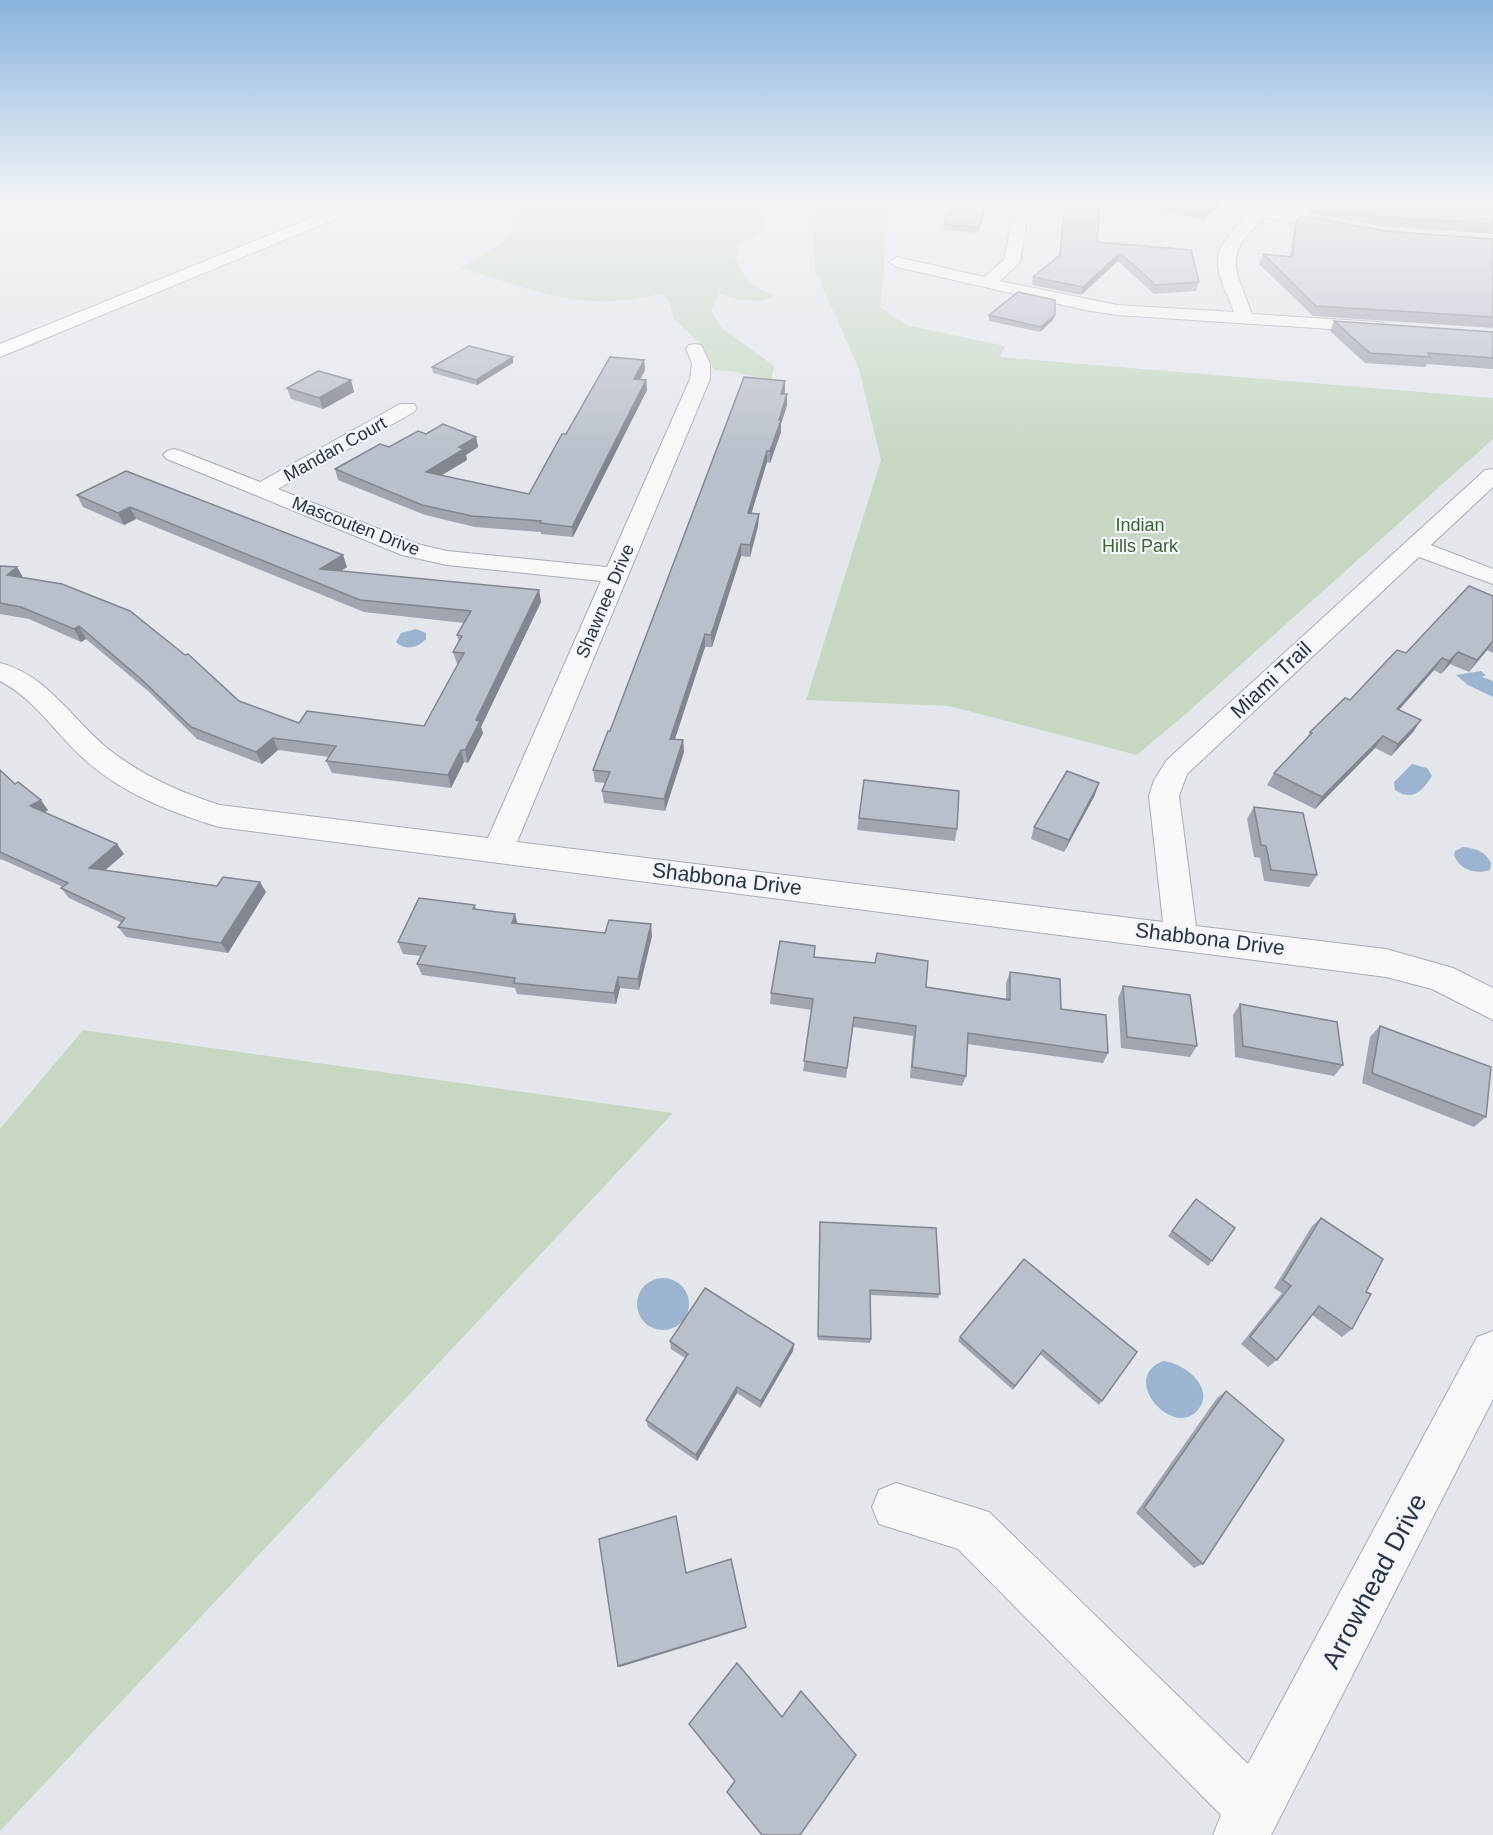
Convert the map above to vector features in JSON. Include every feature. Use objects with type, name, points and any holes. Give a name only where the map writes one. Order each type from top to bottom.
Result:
[{"type":"street","points":[[0,351],[160,286]]},
{"type":"street","points":[[1003,286],[1085,305],[1117,310],[1398,329]]},
{"type":"street","points":[[1233,286],[1245,319]]},
{"type":"street","name":"Shawnee Drive","points":[[498,850],[700,379],[701,363],[695,350]]},
{"type":"street","name":"Mandan Court","points":[[263,489],[407,408]]},
{"type":"street","name":"Mascouten Drive","points":[[174,455],[410,550],[447,558],[616,574]]},
{"type":"street","name":"Miami Trail","points":[[1181,936],[1164,796],[1177,766],[1493,475]]},
{"type":"street","points":[[1415,547],[1493,577]]},
{"type":"street","name":"Shabbona Drive","points":[[0,671],[35,690],[80,739],[133,783],[182,805],[229,817],[1386,963],[1441,978],[1493,1005]]},
{"type":"street","name":"Arrowhead Drive","points":[[896,1507],[972,1529],[1247,1822],[1493,1353]]},
{"type":"green space","points":[[518,286],[754,286],[775,295],[768,299],[755,301],[719,294],[711,311],[723,329],[774,366],[771,381],[736,372],[714,370],[704,348],[674,319],[668,300],[662,294],[627,300],[592,301],[542,293]]},
{"type":"green space","name":"Indian Hills Park","points":[[822,286],[882,286],[880,307],[906,325],[1005,346],[999,357],[1493,398],[1493,439],[1137,755],[949,706],[806,700],[881,460],[859,369]]},
{"type":"green space","points":[[83,1030],[673,1113],[0,1831],[0,1129]]},
{"type":"water","points":[[416,629],[426,633],[426,639],[419,645],[403,647],[396,642],[401,633]]},
{"type":"water","points":[[1481,671],[1486,675],[1482,677],[1493,681],[1493,697],[1468,685],[1456,675]]},
{"type":"water","points":[[1412,764],[1427,768],[1432,776],[1421,790],[1407,795],[1395,790],[1394,782]]},
{"type":"water","points":[[1463,847],[1483,853],[1491,863],[1490,870],[1479,872],[1468,870],[1460,864],[1454,855],[1455,851]]},
{"type":"water","points":[[658,1278],[668,1278],[677,1282],[685,1290],[689,1304],[685,1318],[677,1326],[668,1330],[658,1330],[649,1326],[641,1318],[637,1309],[637,1299],[641,1290],[649,1282]]},
{"type":"water","points":[[1163,1361],[1189,1372],[1201,1386],[1202,1403],[1197,1411],[1187,1417],[1175,1417],[1164,1412],[1154,1402],[1148,1391],[1146,1380],[1151,1369]]},
{"type":"building","points":[[1295,286],[1493,286],[1493,317],[1316,306]]},
{"type":"building","points":[[1018,292],[1055,300],[1055,315],[1041,327],[989,315]]},
{"type":"building","points":[[1334,321],[1493,332],[1493,358],[1428,353],[1430,357],[1370,353]]},
{"type":"building","points":[[469,346],[513,357],[476,380],[432,367]]},
{"type":"building","points":[[610,357],[644,360],[634,379],[646,380],[572,527],[540,523],[541,521],[472,516],[422,505],[335,469],[380,444],[389,447],[418,431],[426,434],[443,424],[476,437],[459,447],[464,449],[426,472],[529,494],[562,434],[566,434]]},
{"type":"building","points":[[318,371],[351,380],[319,398],[287,388]]},
{"type":"building","points":[[744,377],[785,381],[781,394],[787,394],[779,420],[781,420],[770,451],[767,451],[748,513],[759,514],[750,545],[741,544],[711,635],[705,634],[670,739],[683,740],[664,799],[602,791],[610,772],[593,770],[608,731],[610,731]]},
{"type":"building","points":[[126,471],[343,555],[320,569],[539,590],[476,720],[480,721],[465,750],[461,750],[448,775],[326,761],[336,746],[273,738],[256,752],[191,727],[141,679],[79,626],[74,629],[21,607],[0,603],[0,566],[17,567],[7,575],[62,584],[130,611],[185,655],[188,654],[239,701],[299,723],[307,711],[424,726],[464,653],[453,652],[462,636],[457,635],[471,611],[360,600],[130,507],[118,513],[77,495]]},
{"type":"building","points":[[1469,586],[1493,596],[1493,641],[1477,660],[1458,652],[1449,661],[1442,658],[1397,709],[1421,720],[1398,744],[1383,736],[1322,797],[1274,773],[1312,733],[1310,732],[1345,698],[1350,700],[1397,650],[1406,653]]},
{"type":"building","points":[[0,770],[15,784],[18,782],[41,800],[30,806],[117,844],[89,868],[217,886],[223,877],[260,882],[221,943],[118,927],[125,918],[61,888],[68,883],[0,852]]},
{"type":"building","points":[[1067,771],[1099,783],[1069,840],[1034,827]]},
{"type":"building","points":[[864,780],[959,791],[957,829],[859,818]]},
{"type":"building","points":[[1254,807],[1303,813],[1317,875],[1271,870],[1266,846],[1261,845]]},
{"type":"building","points":[[419,898],[475,905],[473,909],[515,914],[512,923],[605,933],[609,920],[651,924],[638,979],[618,977],[614,993],[514,983],[515,978],[417,964],[426,946],[398,942]]},
{"type":"building","points":[[780,941],[815,946],[814,957],[875,963],[877,953],[928,961],[926,987],[1010,1000],[1010,972],[1060,979],[1061,1009],[1106,1015],[1108,1053],[968,1033],[966,1076],[912,1067],[916,1026],[854,1017],[847,1068],[804,1061],[813,999],[771,993]]},
{"type":"building","points":[[1123,986],[1190,995],[1197,1046],[1127,1037]]},
{"type":"building","points":[[1240,1004],[1337,1022],[1343,1065],[1243,1046]]},
{"type":"building","points":[[1380,1026],[1491,1067],[1486,1117],[1372,1073]]},
{"type":"building","points":[[1196,1199],[1235,1228],[1212,1261],[1172,1231]]},
{"type":"building","points":[[1321,1218],[1383,1259],[1366,1292],[1371,1294],[1352,1329],[1319,1306],[1277,1360],[1250,1337],[1291,1286],[1283,1280]]},
{"type":"building","points":[[820,1222],[936,1228],[940,1294],[870,1290],[871,1339],[818,1336]]},
{"type":"building","points":[[1024,1259],[1137,1352],[1102,1401],[1043,1350],[1015,1386],[960,1337]]},
{"type":"building","points":[[705,1288],[794,1344],[761,1401],[737,1387],[696,1455],[646,1420],[688,1354],[670,1341]]},
{"type":"building","points":[[1226,1391],[1284,1440],[1203,1564],[1144,1508]]},
{"type":"building","points":[[676,1516],[686,1573],[731,1559],[746,1627],[618,1666],[599,1539]]},
{"type":"building","points":[[737,1663],[782,1717],[801,1691],[856,1755],[800,1835],[762,1835],[727,1792],[735,1781],[689,1724]]}]
